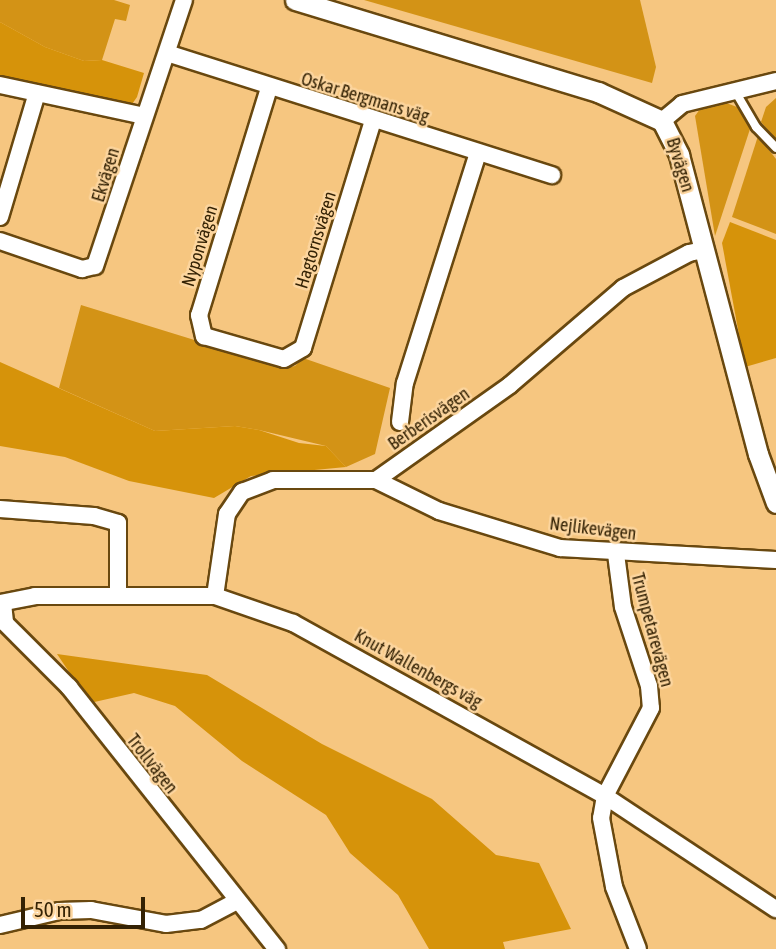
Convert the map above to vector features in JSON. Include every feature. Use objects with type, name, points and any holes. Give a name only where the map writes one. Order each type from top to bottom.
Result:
[{"type":"street","name":"Ekvägen","points":[[0,240],[82,269],[94,266],[184,0]]},
{"type":"street","name":"Byvägen","points":[[295,0],[598,92],[662,121],[679,155],[758,454],[776,503]]},
{"type":"street","name":"Oskar Bergmans väg","points":[[166,53],[373,121],[552,175]]},
{"type":"street","points":[[662,121],[682,104],[776,81]]},
{"type":"street","points":[[0,85],[144,116]]},
{"type":"street","name":"Nyponvägen","points":[[270,88],[199,327],[204,336],[284,359]]},
{"type":"street","points":[[0,217],[37,93]]},
{"type":"street","name":"Hagtornsvägen","points":[[284,359],[303,348],[373,121]]},
{"type":"street","points":[[400,422],[405,383],[478,153]]},
{"type":"street","name":"Berberisvägen","points":[[376,480],[510,385],[623,288],[689,253],[703,250]]},
{"type":"street","points":[[215,596],[228,514],[242,492],[273,480],[376,480]]},
{"type":"street","name":"Nejlikevägen","points":[[376,480],[439,510],[560,548],[616,554],[776,560]]},
{"type":"street","points":[[0,509],[94,516],[118,523],[118,596]]},
{"type":"street","name":"Trumpetarevägen","points":[[616,554],[623,607],[649,686],[651,708],[605,796],[604,842],[614,887],[638,949]]},
{"type":"street","name":"Knut Wallenbergs väg","points":[[1,603],[35,596],[215,596],[328,640],[605,796],[776,909]]},
{"type":"street","name":"Trollvägen","points":[[1,603],[5,623],[69,687],[276,949]]},
{"type":"street","points":[[0,925],[59,911],[90,910],[166,924],[201,920],[237,901]]},
{"type":"lane","points":[[735,91],[756,127],[776,148]]},
{"type":"shaded area","points":[[0,0],[114,0],[130,5],[126,21],[115,19],[102,60],[84,61],[45,47],[0,22]]},
{"type":"shaded area","points":[[364,0],[640,0],[656,67],[652,83]]},
{"type":"shaded area","points":[[0,22],[45,47],[84,61],[102,60],[144,73],[137,97],[130,107],[0,78]]},
{"type":"shaded area","points":[[776,98],[776,139],[761,122],[766,107]]},
{"type":"shaded area","points":[[721,101],[737,107],[751,126],[715,236],[695,116],[700,109]]},
{"type":"shaded area","points":[[758,136],[776,159],[776,234],[732,217]]},
{"type":"shaded area","points":[[730,222],[776,240],[776,358],[745,367],[722,243]]},
{"type":"shaded area","points":[[81,305],[285,368],[295,366],[303,358],[390,388],[375,454],[346,467],[326,446],[259,430],[235,426],[155,431],[59,388]]},
{"type":"shaded area","points":[[0,362],[155,431],[235,426],[259,430],[299,443],[326,446],[346,467],[251,476],[214,498],[129,481],[65,457],[0,446]]},
{"type":"shaded area","points":[[57,654],[207,675],[322,744],[432,799],[496,855],[539,863],[571,929],[503,942],[505,949],[429,949],[398,895],[350,853],[326,815],[242,761],[175,706],[134,693],[90,703]]}]
